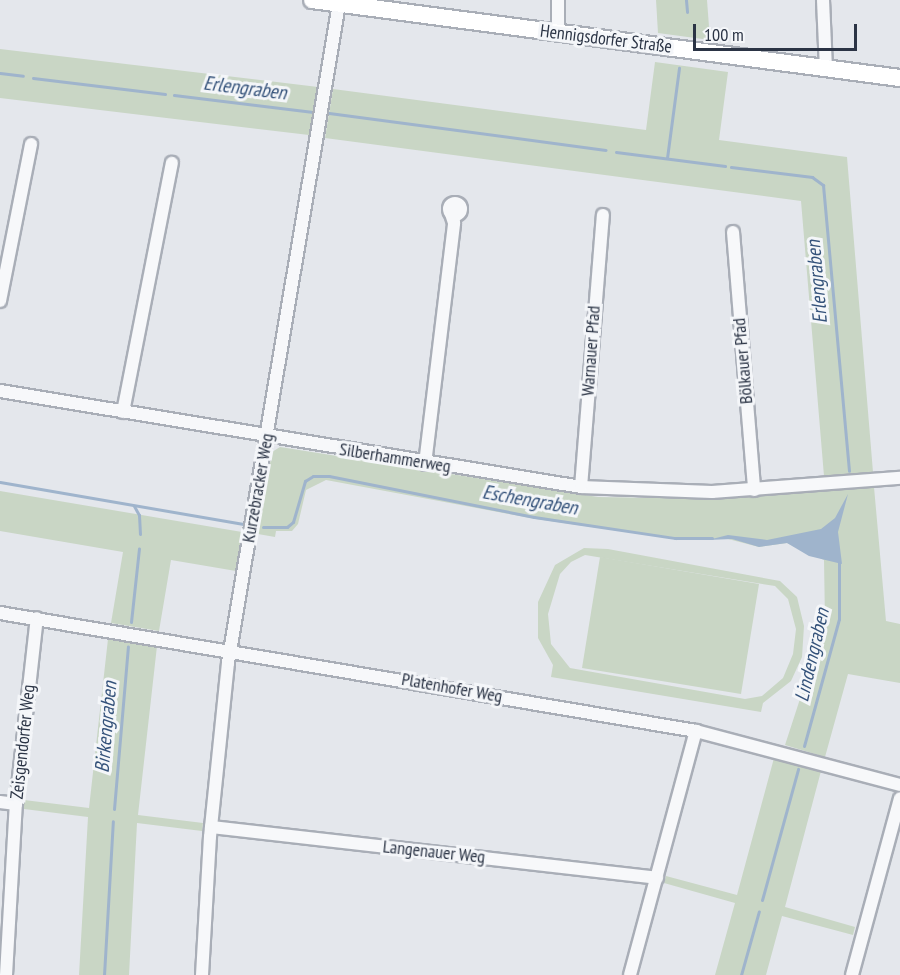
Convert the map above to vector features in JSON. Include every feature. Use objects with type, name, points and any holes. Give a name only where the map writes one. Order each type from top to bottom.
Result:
[{"type":"main road","name":"Hennigsdorfer Straße","points":[[312,0],[339,4],[396,6],[558,33],[900,78]]},
{"type":"street","points":[[558,0],[558,33]]},
{"type":"street","points":[[823,0],[826,68]]},
{"type":"street","name":"Kurzebracker Weg","points":[[202,975],[211,827],[231,651],[339,4]]},
{"type":"street","points":[[0,301],[31,144]]},
{"type":"street","points":[[123,412],[172,163]]},
{"type":"street","name":"Warnauer Pfad","points":[[581,487],[603,215]]},
{"type":"street","points":[[425,464],[454,217]]},
{"type":"street","name":"Bölkauer Pfad","points":[[733,232],[754,490]]},
{"type":"street","name":"Silberhammerweg","points":[[0,391],[425,464],[581,487],[670,492],[754,490],[900,478]]},
{"type":"street","name":"Platenhofer Weg","points":[[0,613],[696,731],[900,785]]},
{"type":"street","name":"Zeisgendorfer Weg","points":[[6,975],[16,804],[37,618]]},
{"type":"street","points":[[630,975],[696,731]]},
{"type":"street","points":[[852,975],[900,798]]},
{"type":"street","points":[[0,802],[16,804]]},
{"type":"street","name":"Langenauer Weg","points":[[211,827],[657,878]]},
{"type":"green space","points":[[656,0],[707,0],[710,40],[658,33]]},
{"type":"green space","points":[[0,49],[318,87],[309,135],[0,98]]},
{"type":"green space","points":[[655,62],[728,72],[719,140],[847,157],[873,472],[824,476],[801,201],[325,138],[333,89],[646,130]]},
{"type":"green space","points":[[280,447],[598,497],[714,499],[874,487],[886,621],[900,624],[900,683],[848,674],[825,757],[785,745],[825,622],[824,560],[787,543],[759,547],[728,539],[676,539],[536,519],[326,480],[306,490],[298,524],[292,531],[276,531],[275,537],[258,534],[272,452]]},
{"type":"green space","points":[[0,491],[242,532],[236,571],[171,560],[159,631],[111,623],[123,552],[0,531]]},
{"type":"green space","points":[[584,548],[608,549],[780,581],[797,597],[804,626],[802,657],[791,681],[763,703],[761,712],[551,677],[553,665],[538,638],[538,602],[555,565]],"holes":[[[585,555],[775,586],[788,599],[796,629],[793,654],[783,678],[762,696],[745,699],[570,668],[551,644],[548,614],[560,574],[571,562]]]},
{"type":"green space","points":[[600,557],[759,584],[741,694],[582,668]]},
{"type":"green space","points":[[108,639],[157,646],[138,815],[203,823],[202,831],[137,823],[129,975],[79,975],[88,817],[24,809],[24,800],[89,808]]},
{"type":"green space","points":[[774,758],[821,771],[785,907],[855,927],[853,935],[782,916],[766,975],[715,975],[735,903],[664,883],[666,876],[737,895]]},
{"type":"water","points":[[848,494],[838,532],[842,564],[809,556],[787,543],[759,547],[732,539],[708,540],[728,535],[767,540],[821,529],[835,518]]},
{"type":"waterway","points":[[686,0],[687,12]]},
{"type":"waterway","points":[[667,158],[679,68]]},
{"type":"waterway","name":"Erlengraben","points":[[0,73],[23,76]]},
{"type":"waterway","name":"Erlengraben","points":[[33,78],[165,94]]},
{"type":"waterway","name":"Erlengraben","points":[[174,95],[313,112]]},
{"type":"waterway","name":"Erlengraben","points":[[329,113],[606,150]]},
{"type":"waterway","name":"Erlengraben","points":[[616,152],[725,166]]},
{"type":"waterway","name":"Erlengraben","points":[[731,167],[812,177],[823,185],[849,471]]},
{"type":"waterway","name":"Eschengraben","points":[[263,527],[287,527],[293,522],[305,481],[313,476],[329,476],[534,517],[675,538],[712,538]]},
{"type":"waterway","name":"Eschengraben","points":[[0,482],[243,524]]},
{"type":"waterway","name":"Birkengraben","points":[[134,506],[139,515],[140,534]]},
{"type":"waterway","name":"Birkengraben","points":[[131,622],[139,548]]},
{"type":"waterway","name":"Lindengraben","points":[[804,746],[839,619],[839,562]]},
{"type":"waterway","name":"Birkengraben","points":[[114,809],[128,647]]},
{"type":"waterway","points":[[762,900],[798,769]]},
{"type":"waterway","name":"Birkengraben","points":[[104,975],[113,821]]},
{"type":"waterway","points":[[741,975],[759,911]]}]
